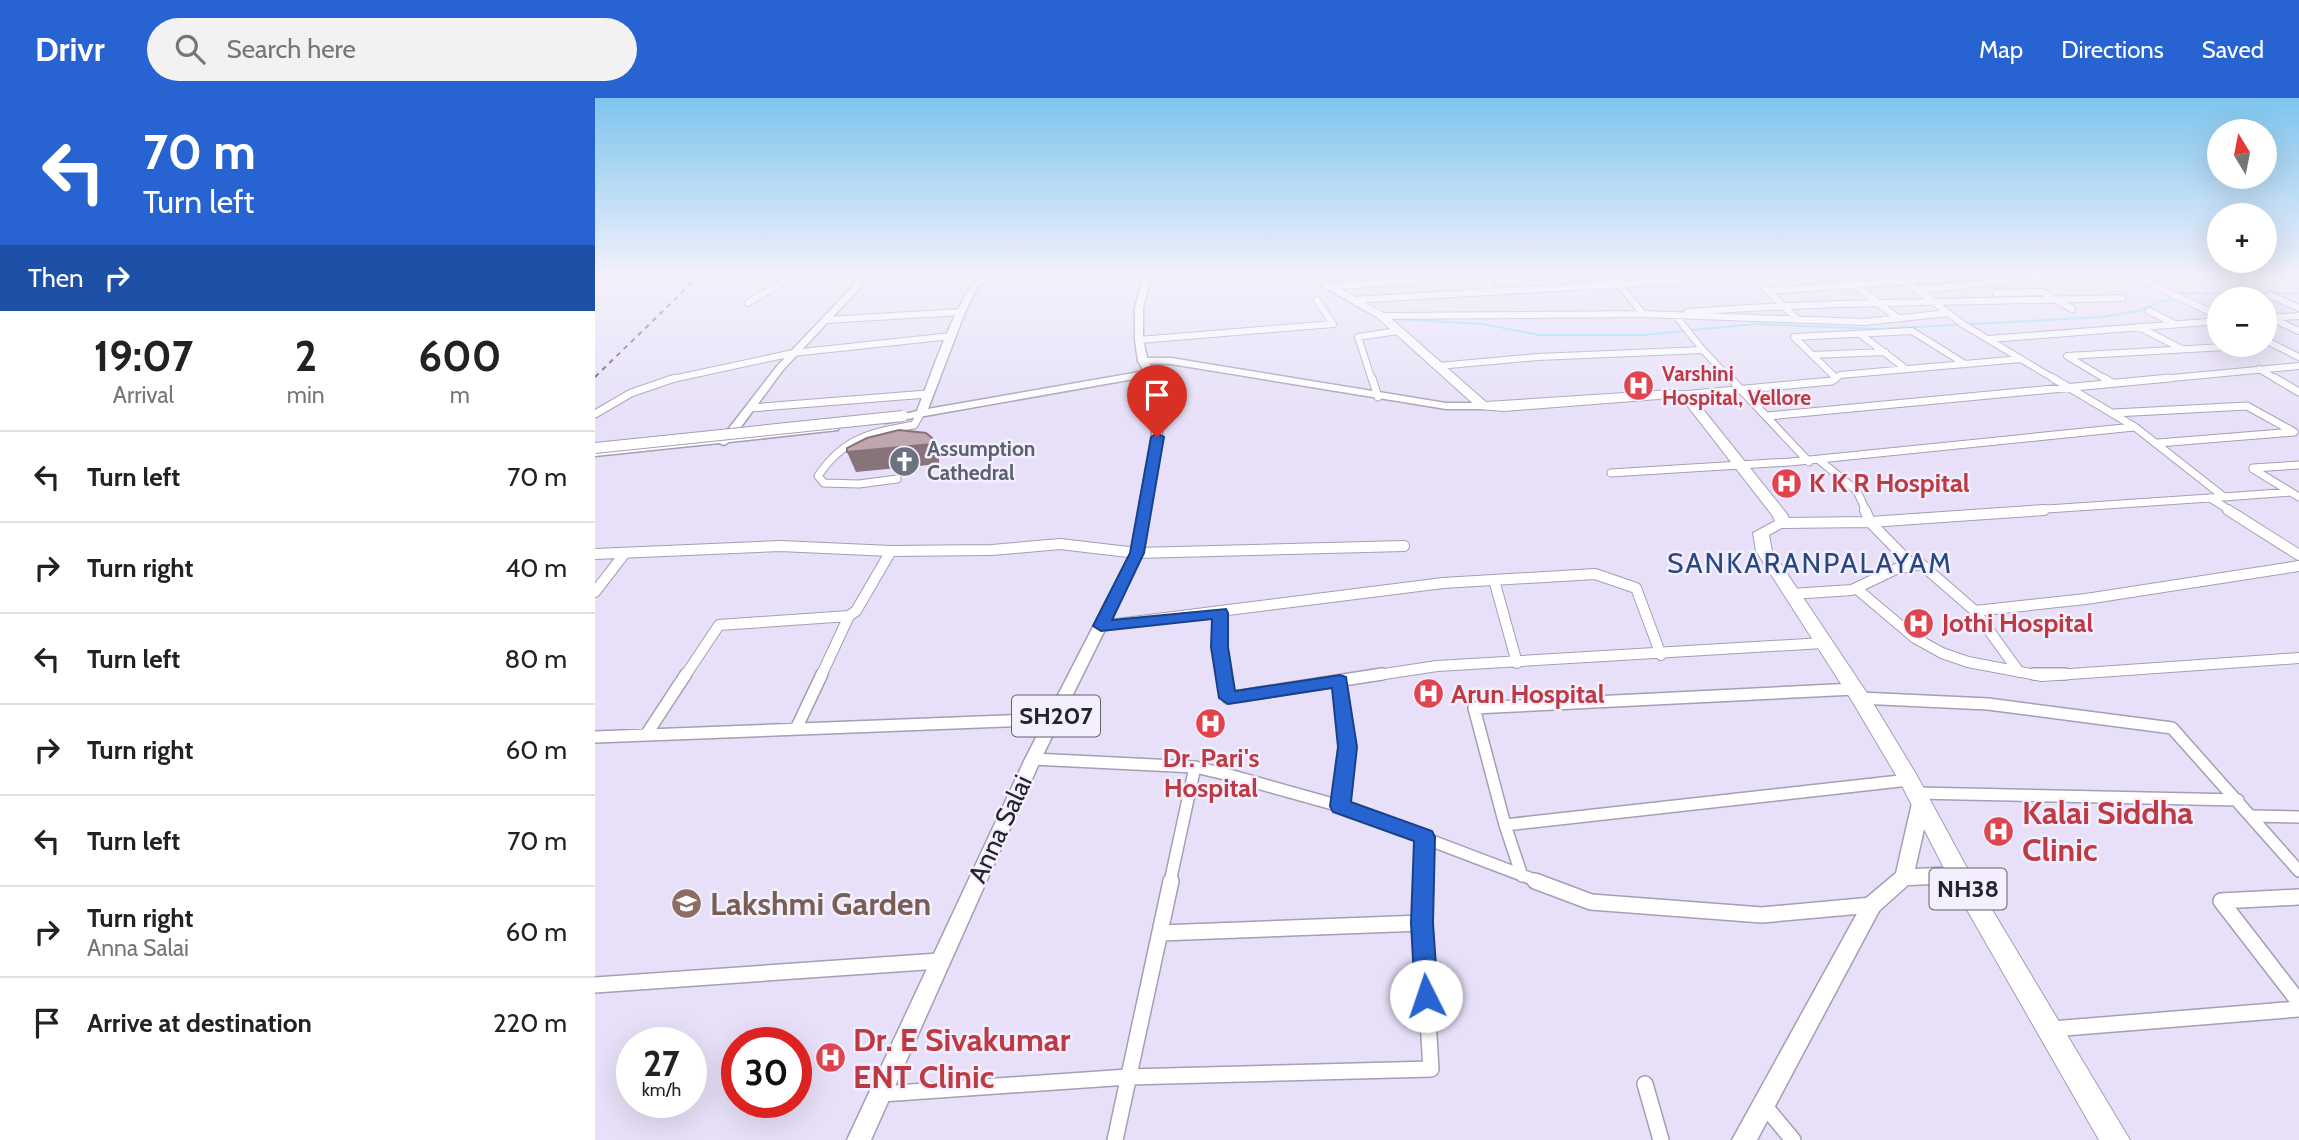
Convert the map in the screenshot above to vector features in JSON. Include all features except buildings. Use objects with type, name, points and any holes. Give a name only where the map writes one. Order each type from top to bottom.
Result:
[{"type":"highway","points":[[1389,323],[1483,406],[1504,407],[1683,395],[1742,466],[1783,523]]},
{"type":"highway","name":"NH38","points":[[1783,523],[1761,533],[1764,551],[1857,693],[1915,792],[1959,875],[2115,1140]]},
{"type":"main road","points":[[724,442],[780,368],[823,323]]},
{"type":"main road","points":[[921,413],[957,323]]},
{"type":"main road","name":"Anna Salai","points":[[859,1140],[1033,759],[1137,553],[1157,437],[1156,384],[1147,367],[1139,340],[1139,323]]},
{"type":"main road","points":[[595,451],[724,442],[876,423],[1171,361],[1446,407],[1483,406]]},
{"type":"main road","points":[[595,451],[921,413]]},
{"type":"main road","points":[[1904,877],[1915,792]]},
{"type":"main road","points":[[1744,1140],[1872,905],[1904,877],[1959,875]]},
{"type":"street","points":[[1139,340],[1332,323]]},
{"type":"street","points":[[1681,323],[1703,350],[1809,461]]},
{"type":"street","points":[[1961,323],[2135,427],[2224,496]]},
{"type":"street","points":[[1989,339],[2195,323]]},
{"type":"street","points":[[2282,323],[2299,331]]},
{"type":"street","points":[[2139,327],[2182,349]]},
{"type":"street","points":[[1378,397],[1359,337],[1398,331]]},
{"type":"street","points":[[1836,378],[1794,337],[1912,331],[1965,364]]},
{"type":"street","points":[[1860,334],[1906,369]]},
{"type":"street","points":[[595,414],[629,394],[670,379],[797,351],[951,336]]},
{"type":"street","points":[[2277,346],[2299,357]]},
{"type":"street","points":[[2112,383],[2067,356],[2207,347]]},
{"type":"street","points":[[1439,366],[1511,359],[1703,350]]},
{"type":"street","points":[[1812,355],[1885,352]]},
{"type":"street","points":[[1683,395],[1832,381],[1840,375],[2021,359]]},
{"type":"street","points":[[1767,416],[2299,366]]},
{"type":"street","points":[[2259,369],[2299,392]]},
{"type":"street","points":[[750,408],[927,394]]},
{"type":"street","points":[[2114,414],[2247,406],[2297,432]]},
{"type":"street","points":[[897,479],[859,484],[824,483],[818,476],[828,458],[841,445],[871,434],[914,425],[921,413]]},
{"type":"street","points":[[1611,473],[1809,461],[2135,427]]},
{"type":"street","points":[[2158,443],[2297,432]]},
{"type":"street","points":[[1819,460],[1857,491],[1870,522],[1910,564]]},
{"type":"street","points":[[2299,465],[2253,468],[2299,497]]},
{"type":"street","points":[[1783,523],[1870,522],[2290,492]]},
{"type":"street","points":[[2210,498],[2299,555]]},
{"type":"street","points":[[595,554],[755,545],[842,545],[891,551],[992,550],[1060,544],[1137,553],[1404,546]]},
{"type":"street","points":[[796,729],[849,616],[856,611],[891,551]]},
{"type":"street","points":[[595,592],[625,553]]},
{"type":"street","points":[[1792,596],[1857,589],[1910,564],[1927,566],[1975,611],[2019,673]]},
{"type":"street","points":[[1975,611],[2086,599],[2299,566]]},
{"type":"street","points":[[1101,626],[1443,583],[1595,574],[1636,588],[1661,655]]},
{"type":"street","points":[[1494,580],[1517,663]]},
{"type":"street","points":[[1857,589],[1915,638],[1942,653],[1968,662],[2019,673],[2042,676],[2299,658]]},
{"type":"street","points":[[1220,613],[1220,647],[1228,698],[1437,666],[1661,655],[1822,640]]},
{"type":"street","points":[[646,735],[719,625],[849,616]]},
{"type":"street","points":[[1340,681],[1348,747],[1340,806]]},
{"type":"street","points":[[1522,877],[1473,708],[1857,693],[1988,704],[2172,727],[2299,871]]},
{"type":"street","points":[[595,737],[1055,719]]},
{"type":"street","points":[[1033,759],[1195,767],[1340,806],[1591,902],[1762,915],[1872,905]]},
{"type":"street","points":[[1115,1140],[1195,767]]},
{"type":"street","points":[[1505,825],[1915,792],[2238,800]]},
{"type":"street","points":[[2254,817],[2299,817]]},
{"type":"street","points":[[882,1094],[1128,1077],[1431,1069],[1422,923],[1425,837]]},
{"type":"street","points":[[2299,897],[2221,901],[2299,1002]]},
{"type":"street","points":[[1161,933],[1422,923]]},
{"type":"street","points":[[595,985],[939,961]]},
{"type":"street","points":[[2052,1029],[2299,1009]]},
{"type":"street","points":[[1645,1084],[1661,1140]]},
{"type":"street","points":[[1762,1104],[1793,1140]]},
{"type":"waterway","points":[[1459,323],[1483,324],[1539,335],[1643,335],[1755,324],[1880,329],[1998,323]]},
{"type":"railway","points":[[595,377],[651,323]]},
{"type":"place","name":"Varshini Hospital, Vellore","points":[[1639,386]]},
{"type":"place","name":"Assumption Cathedral","points":[[904,461]]},
{"type":"place","name":"K K R Hospital","points":[[1786,483]]},
{"type":"place","name":"Jothi Hospital","points":[[1919,623]]},
{"type":"place","name":"Arun Hospital","points":[[1428,694]]},
{"type":"place","name":"Dr. Pari's Hospital","points":[[1211,723]]},
{"type":"place","name":"Kalai Siddha Clinic","points":[[1999,831]]},
{"type":"place","name":"Lakshmi Garden","points":[[687,904]]},
{"type":"place","name":"Dr. E Sivakumar ENT Clinic","points":[[830,1058]]},
{"type":"district","name":"SANKARANPALAYAM","points":[[1810,563]]},
{"type":"route","points":[[1157,437],[1137,553],[1101,626],[1220,613],[1220,647],[1228,698],[1340,681],[1348,747],[1340,806],[1425,837],[1422,923],[1426,996]]}]
